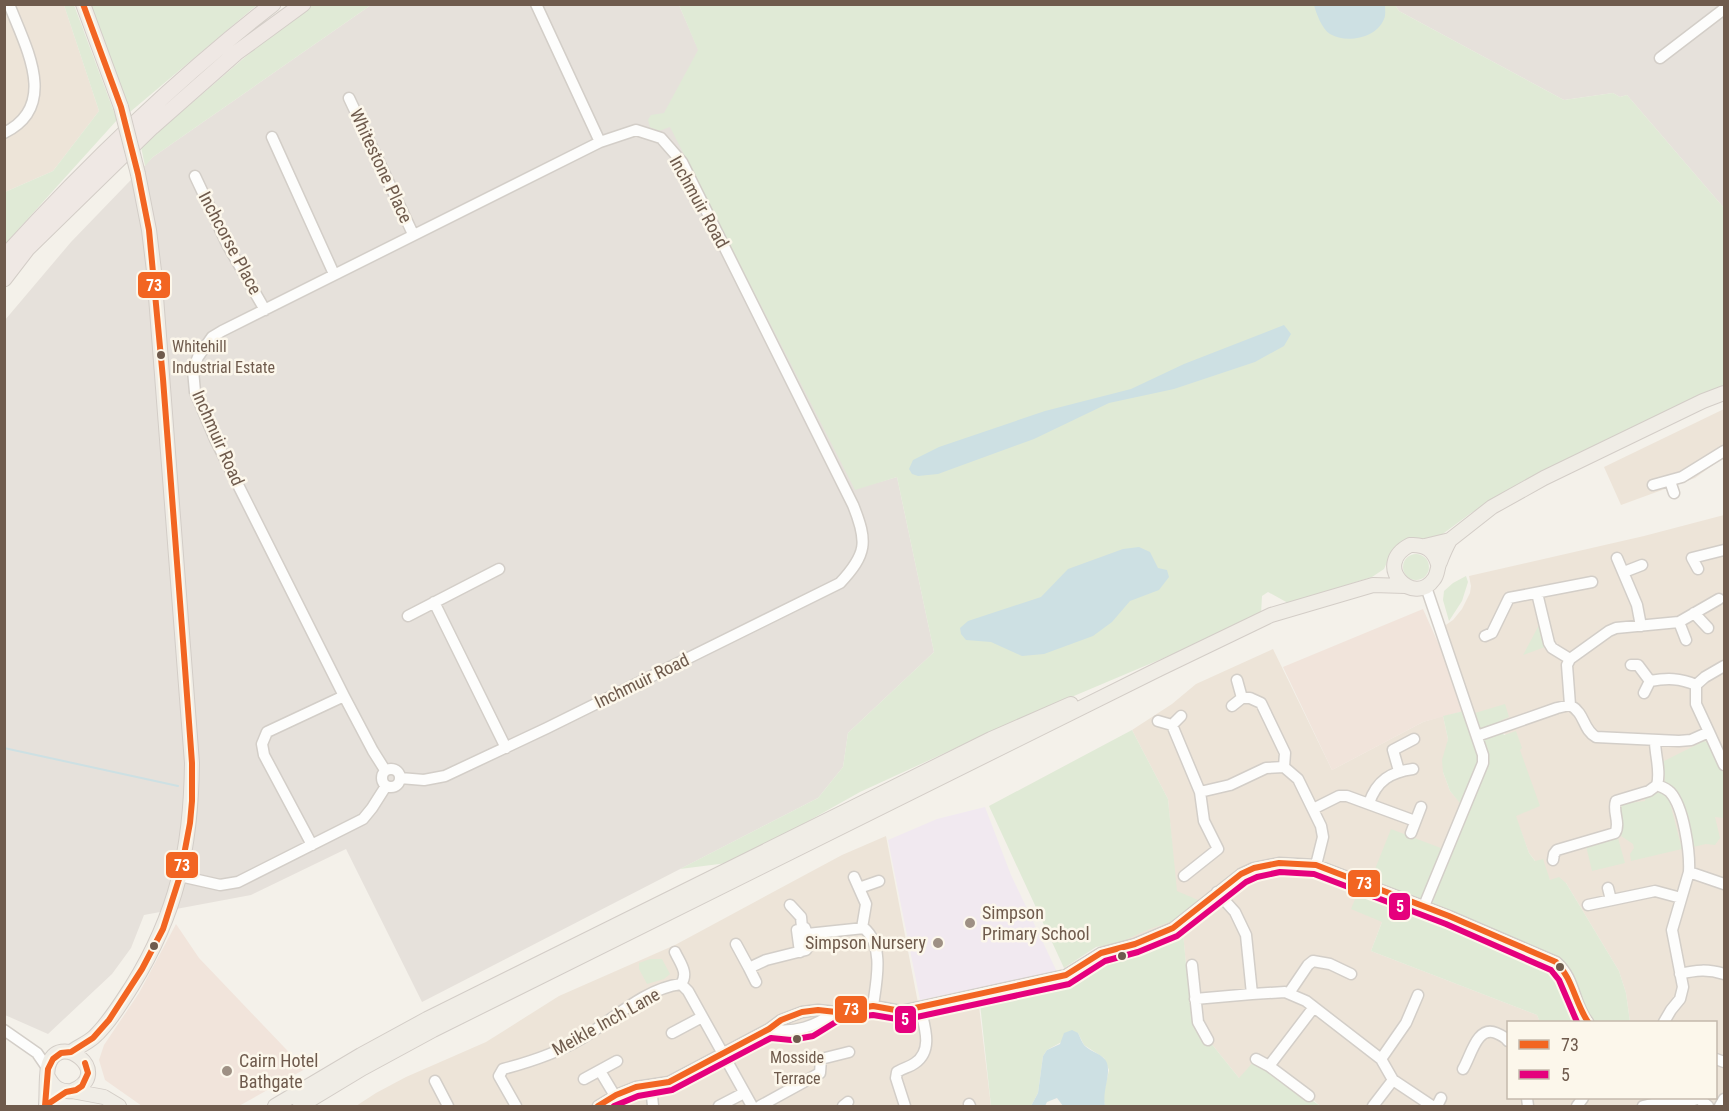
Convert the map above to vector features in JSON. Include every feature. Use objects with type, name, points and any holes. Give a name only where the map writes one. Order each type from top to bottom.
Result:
[{"type":"highway","points":[[4,256],[54,202],[147,110],[273,4]]},
{"type":"highway","points":[[4,279],[27,249],[152,127],[236,53],[303,4]]},
{"type":"main road","points":[[46,1106],[48,1073],[53,1059],[93,1038],[114,1013],[142,969],[163,929],[180,876],[190,823],[192,763],[149,230],[121,107],[86,11]]},
{"type":"main road","points":[[1425,546],[1450,540],[1492,507],[1544,478],[1703,401],[1725,393]]},
{"type":"main road","points":[[300,1107],[363,1068],[442,1026],[1271,615],[1372,585],[1405,586],[1419,589],[1426,587],[1433,581],[1438,564],[1450,540]]},
{"type":"main road","points":[[1405,586],[1399,581],[1394,569],[1398,554],[1403,549],[1418,544],[1425,546],[1432,550],[1438,564]]},
{"type":"main road","points":[[1372,585],[1394,569]]},
{"type":"main road","points":[[275,1107],[361,1055],[427,1019],[991,739],[1053,711],[1159,669]]},
{"type":"main road","points":[[46,1106],[84,1083],[93,1038]]},
{"type":"main road","points":[[64,1053],[77,1054],[104,1097]]},
{"type":"main road","points":[[48,1073],[53,1086],[104,1097],[119,1107]]},
{"type":"street","points":[[4,133],[15,128],[27,117],[34,98],[35,72],[9,4]]},
{"type":"street","points":[[536,4],[600,142]]},
{"type":"street","points":[[1660,58],[1725,9]]},
{"type":"street","name":"Whitestone Place","points":[[349,98],[413,234]]},
{"type":"street","name":"Inchmuir Road","points":[[636,130],[661,138],[682,162],[853,505],[862,527],[862,547],[858,562],[840,582],[506,748],[445,776],[424,780],[400,778],[396,770],[391,768],[386,770],[373,751],[344,696],[215,439],[195,392],[193,370],[205,346],[212,337],[222,331],[600,142],[636,130]]},
{"type":"street","points":[[272,137],[334,274]]},
{"type":"street","name":"Inchcorse Place","points":[[195,177],[227,243],[265,310]]},
{"type":"street","points":[[1653,486],[1682,477],[1725,451]]},
{"type":"street","points":[[1670,481],[1674,493]]},
{"type":"street","points":[[1698,569],[1691,554],[1725,550]]},
{"type":"street","points":[[1617,558],[1637,605],[1641,626]]},
{"type":"street","points":[[1624,572],[1642,565]]},
{"type":"street","points":[[408,616],[499,569]]},
{"type":"street","points":[[1485,636],[1492,633],[1509,598],[1592,582]]},
{"type":"street","points":[[1424,906],[1483,763],[1477,736],[1426,587]]},
{"type":"street","points":[[1537,593],[1549,643],[1552,648],[1570,659]]},
{"type":"street","points":[[1570,705],[1567,669],[1570,659],[1609,631],[1616,628],[1679,622],[1719,599]]},
{"type":"street","points":[[434,602],[506,748]]},
{"type":"street","points":[[1694,614],[1707,628]]},
{"type":"street","points":[[1679,622],[1686,640]]},
{"type":"street","points":[[1631,664],[1638,666],[1650,681]]},
{"type":"street","points":[[1725,666],[1696,685],[1696,704],[1725,765]]},
{"type":"street","points":[[1650,681],[1667,678],[1684,679],[1696,685]]},
{"type":"street","points":[[1237,680],[1242,698]]},
{"type":"street","points":[[1644,693],[1650,681]]},
{"type":"street","points":[[312,845],[264,755],[262,744],[267,732],[344,696]]},
{"type":"street","points":[[1232,706],[1242,698],[1250,698],[1260,703],[1285,753],[1284,767]]},
{"type":"street","points":[[1477,736],[1570,705],[1580,712],[1588,732],[1592,735],[1655,741],[1691,740],[1709,732]]},
{"type":"street","points":[[1172,725],[1181,716]]},
{"type":"street","points":[[1158,721],[1172,725]]},
{"type":"street","points":[[1172,725],[1200,792],[1208,840],[1218,849],[1184,876]]},
{"type":"street","points":[[1399,771],[1393,750],[1414,740]]},
{"type":"street","points":[[1553,860],[1557,850],[1616,833],[1618,828],[1614,805],[1616,801],[1649,791],[1657,785],[1655,741]]},
{"type":"street","points":[[1200,792],[1230,785],[1266,768],[1284,767],[1298,779],[1323,833],[1316,865]]},
{"type":"street","points":[[1369,803],[1379,784],[1399,771],[1413,769]]},
{"type":"street","points":[[386,770],[381,778],[386,786]]},
{"type":"street","points":[[386,786],[397,785],[400,778]]},
{"type":"street","points":[[1657,785],[1667,789],[1677,805],[1688,848],[1689,872],[1672,930],[1683,987],[1680,999],[1665,1021]]},
{"type":"street","points":[[180,876],[204,883],[229,884],[363,819],[386,786]]},
{"type":"street","points":[[1313,809],[1339,796],[1347,796],[1415,821]]},
{"type":"street","points":[[1411,833],[1421,807]]},
{"type":"street","points":[[1397,826],[1401,815]]},
{"type":"street","points":[[1574,831],[1578,843]]},
{"type":"street","points":[[598,1107],[615,1096],[636,1087],[669,1082],[769,1029],[781,1020],[802,1012],[818,1010],[836,1012],[873,1006],[899,1011],[1066,975],[1101,953],[1135,944],[1173,928],[1241,874],[1267,864],[1291,862],[1316,865],[1424,906],[1556,962],[1568,975],[1587,1021]]},
{"type":"street","points":[[1689,872],[1725,884]]},
{"type":"street","points":[[854,877],[866,904],[862,928]]},
{"type":"street","points":[[859,888],[879,881]]},
{"type":"street","points":[[1608,888],[1611,900]]},
{"type":"street","points":[[1588,905],[1655,891],[1681,898]]},
{"type":"street","points":[[1217,892],[1235,912],[1246,935],[1252,994]]},
{"type":"street","points":[[749,968],[766,960],[808,948],[804,923],[790,905]]},
{"type":"street","points":[[804,923],[862,928],[871,935],[877,968],[873,1006]]},
{"type":"street","points":[[736,944],[756,982]]},
{"type":"street","name":"Meikle Inch Lane","points":[[516,1107],[499,1076],[503,1069],[566,1046],[648,996],[681,984],[685,974],[675,952]]},
{"type":"street","points":[[1289,993],[1302,972],[1313,961],[1330,964],[1350,974]]},
{"type":"street","points":[[1192,965],[1198,1022],[1208,1040]]},
{"type":"street","points":[[1680,974],[1698,969],[1725,974]]},
{"type":"street","name":"Meikle Inch Lane","points":[[681,984],[688,991],[752,1107]]},
{"type":"street","points":[[1195,999],[1289,993],[1314,1007],[1381,1059],[1393,1080],[1432,1107]]},
{"type":"street","points":[[1381,1059],[1406,1023],[1413,1000]]},
{"type":"street","points":[[905,1107],[896,1075],[900,1070],[914,1064],[924,1053],[927,1044],[920,1007]]},
{"type":"street","points":[[1269,1066],[1314,1007]]},
{"type":"street","points":[[769,1029],[790,1031],[811,1027],[836,1012]]},
{"type":"street","points":[[672,1033],[702,1017]]},
{"type":"street","points":[[4,1030],[37,1053],[48,1073]]},
{"type":"street","points":[[1463,1069],[1475,1060],[1479,1036],[1484,1032],[1489,1030],[1507,1039]]},
{"type":"street","points":[[760,1107],[820,1073],[821,1059],[849,1052]]},
{"type":"street","points":[[37,1053],[64,1053]]},
{"type":"street","points":[[1256,1059],[1309,1096]]},
{"type":"street","points":[[584,1079],[617,1061]]},
{"type":"street","points":[[600,1071],[615,1096]]},
{"type":"street","points":[[1373,1107],[1393,1080]]},
{"type":"street","points":[[435,1081],[437,1097],[448,1107]]},
{"type":"street","points":[[651,1086],[653,1107]]},
{"type":"street","points":[[719,1107],[744,1093]]},
{"type":"street","points":[[1643,1107],[1664,1100],[1696,1099]]},
{"type":"street","points":[[1720,1107],[1725,1100]]},
{"type":"shaded area","points":[[5,5],[64,5],[99,111],[53,171],[5,192]]},
{"type":"shaded area","name":"Whitehill Industrial Estate","points":[[371,5],[679,5],[698,49],[855,489],[897,477],[934,652],[848,733],[843,767],[818,798],[422,1002],[346,849],[251,895],[144,915],[131,948],[112,974],[48,1034],[5,1015],[5,320],[71,242],[153,157]]},
{"type":"shaded area","points":[[1314,5],[1385,5],[1385,16],[1380,26],[1368,35],[1344,39],[1327,32]]},
{"type":"shaded area","points":[[1395,5],[1724,5],[1724,208],[1627,95],[1620,97],[1613,93],[1564,100],[1399,11]]},
{"type":"shaded area","points":[[1284,325],[1291,334],[1284,346],[1255,362],[1174,389],[1109,403],[1034,439],[938,474],[918,476],[912,474],[909,469],[913,460],[939,447],[1045,411],[1131,389],[1184,364]]},
{"type":"shaded area","points":[[1724,409],[1724,457],[1695,478],[1621,505],[1604,467]]},
{"type":"shaded area","points":[[1724,515],[1724,1106],[1320,1106],[1309,1096],[1239,1078],[1202,1032],[1191,965],[1186,965],[1182,922],[1066,975],[1064,968],[1177,903],[1168,799],[1132,730],[1172,704],[1196,684],[1273,649],[1332,770],[1423,722],[1443,716],[1448,739],[1443,772],[1450,791],[1464,807],[1446,850],[1382,922],[1371,951],[1537,1015],[1540,1021],[1507,1021],[1507,1099],[1717,1099],[1717,1021],[1630,1021],[1626,993],[1619,971],[1566,883],[1550,880],[1529,853],[1512,807],[1520,749],[1500,729],[1477,736],[1440,629],[1453,620],[1462,609],[1470,593],[1469,576],[1644,536]]},
{"type":"shaded area","points":[[1139,547],[1150,552],[1158,568],[1167,570],[1169,577],[1159,590],[1130,601],[1112,622],[1093,636],[1044,654],[1022,656],[991,642],[966,640],[961,634],[960,628],[968,621],[1041,597],[1068,569],[1123,549]]},
{"type":"shaded area","points":[[1423,609],[1468,710],[1423,722],[1332,770],[1283,667]]},
{"type":"shaded area","name":"Simpson Primary School","points":[[985,807],[1011,875],[1057,972],[920,1000],[888,840],[937,819]]},
{"type":"shaded area","points":[[886,836],[918,1003],[978,998],[991,1106],[356,1106],[406,1077],[486,1042],[559,996],[675,945],[842,855]]},
{"type":"shaded area","points":[[176,924],[199,958],[305,1069],[239,1106],[142,1106],[105,1080],[99,1060],[104,1045],[139,993]]},
{"type":"shaded area","points":[[1072,1030],[1078,1033],[1085,1046],[1103,1057],[1107,1063],[1105,1106],[1063,1106],[1057,1098],[1047,1102],[1045,1106],[1031,1106],[1038,1093],[1043,1056],[1047,1050],[1060,1044],[1064,1033]]},
{"type":"green space","points":[[64,5],[74,5],[117,120],[5,244],[5,192],[53,171],[99,111]]},
{"type":"green space","points":[[90,5],[257,5],[130,112]]},
{"type":"green space","points":[[310,5],[371,5],[153,157],[145,166],[141,147],[244,58]]},
{"type":"green space","points":[[679,5],[1395,5],[1399,11],[1564,100],[1613,93],[1620,97],[1627,95],[1724,208],[1724,386],[1647,420],[1471,513],[1440,536],[1401,543],[1391,553],[1384,569],[1372,577],[1288,603],[1268,592],[1262,596],[1261,614],[1010,723],[860,792],[735,862],[680,869],[818,798],[843,767],[848,733],[934,652],[897,477],[855,490],[670,127],[659,131],[650,127],[648,120],[651,115],[664,113],[698,50]]},
{"type":"green space","points":[[1416,554],[1426,557],[1429,567],[1426,577],[1416,580],[1406,577],[1403,567],[1406,557]]},
{"type":"green space","points":[[1466,576],[1468,582],[1462,601],[1449,621],[1443,600],[1444,591]]},
{"type":"green space","points":[[1543,620],[1550,645],[1523,655],[1539,625]]},
{"type":"green space","points":[[1505,704],[1509,717],[1501,723],[1480,729],[1475,713]]},
{"type":"green space","points":[[1468,710],[1478,736],[1500,729],[1504,735],[1516,731],[1522,748],[1520,750],[1540,806],[1516,816],[1529,853],[1535,861],[1543,859],[1550,880],[1559,877],[1566,883],[1619,971],[1626,993],[1630,1021],[1540,1021],[1537,1015],[1371,951],[1382,922],[1351,909],[1362,882],[1369,884],[1391,829],[1446,850],[1464,808],[1450,791],[1443,772],[1442,760],[1448,739],[1443,716]]},
{"type":"green space","points":[[1132,730],[1168,799],[1177,891],[1198,900],[1170,922],[1119,943],[1096,947],[1064,968],[989,806]]},
{"type":"green space","points":[[1704,741],[1709,743],[1724,774],[1724,818],[1715,817],[1720,838],[1715,845],[1706,844],[1693,847],[1680,795],[1665,782],[1662,762]]},
{"type":"green space","points":[[1657,792],[1668,795],[1682,849],[1631,861],[1630,854],[1634,848],[1633,844],[1621,836],[1622,804],[1645,801],[1645,797]]},
{"type":"green space","points":[[1618,838],[1625,863],[1592,871],[1586,846]]},
{"type":"green space","points":[[1182,922],[1186,964],[1192,965],[1202,1032],[1239,1078],[1256,1059],[1320,1106],[1105,1106],[1103,1096],[1109,1070],[1104,1058],[1084,1045],[1078,1033],[1047,1050],[1043,1056],[1038,1093],[1031,1106],[991,1106],[979,994],[1056,977]]},
{"type":"green space","points":[[650,959],[662,959],[670,974],[664,979],[647,984],[639,969],[639,963]]},
{"type":"waterway","points":[[4,748],[178,786]]},
{"type":"transit line","name":"73","points":[[45,1106],[48,1069],[53,1059],[61,1053],[71,1052],[93,1038],[109,1020],[142,969],[163,929],[180,876],[192,801],[192,763],[183,641],[149,230],[121,107],[83,4]]},
{"type":"transit line","name":"73","points":[[598,1106],[636,1087],[669,1082],[769,1029],[781,1020],[802,1012],[818,1010],[836,1012],[873,1006],[901,1011],[1066,975],[1101,953],[1135,944],[1173,928],[1241,874],[1254,868],[1279,863],[1316,865],[1449,916],[1556,962],[1570,983],[1587,1021]]},
{"type":"transit line","name":"5","points":[[614,1106],[638,1096],[672,1090],[771,1038],[791,1040],[813,1036],[839,1020],[856,1017],[873,1015],[903,1020],[1069,984],[1105,961],[1138,952],[1177,936],[1246,882],[1280,872],[1314,874],[1446,924],[1551,970],[1559,980],[1577,1021]]},
{"type":"transit line","name":"73","points":[[45,1106],[66,1092],[82,1086],[88,1073],[85,1063]]},
{"type":"place","name":"Whitehill Industrial Estate","points":[[161,355]]},
{"type":"place","name":"Simpson Primary School","points":[[970,923]]},
{"type":"place","name":"Simpson Nursery","points":[[938,943]]},
{"type":"place","name":"Mosside Terrace","points":[[797,1039]]},
{"type":"place","name":"Cairn Hotel Bathgate","points":[[227,1071]]}]
